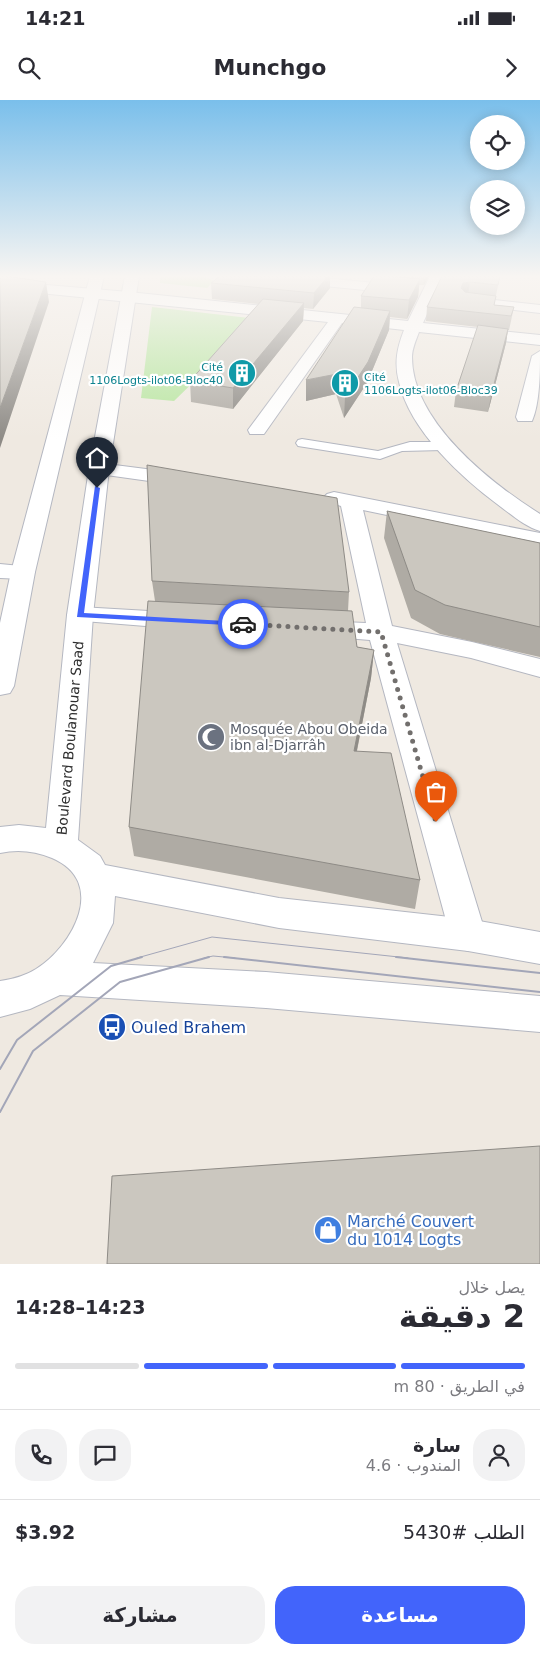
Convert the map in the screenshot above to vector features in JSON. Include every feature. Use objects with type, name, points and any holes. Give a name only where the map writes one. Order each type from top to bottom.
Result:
[{"type":"street","points":[[0,682],[12,572],[81,330]]},
{"type":"street","name":"Boulevard Boulanouar Saad","points":[[61,845],[80,615],[99,469],[122,330]]},
{"type":"street","points":[[257,430],[329,330]]},
{"type":"street","points":[[413,330],[404,356],[407,378],[416,403],[443,446],[476,479],[540,524]]},
{"type":"street","points":[[453,330],[540,340]]},
{"type":"street","points":[[524,418],[536,387],[540,356]]},
{"type":"street","points":[[99,469],[206,482]]},
{"type":"street","points":[[312,495],[350,500],[540,540]]},
{"type":"street","points":[[350,500],[381,632],[468,936]]},
{"type":"street","points":[[80,615],[206,622]]},
{"type":"street","points":[[294,627],[381,632],[472,650],[540,668]]},
{"type":"street","points":[[0,840],[35,838],[61,845],[82,859],[96,878],[101,902],[95,929],[80,955],[56,978],[25,994],[0,999]]},
{"type":"street","points":[[96,878],[279,913],[468,936],[540,948]]},
{"type":"street","points":[[56,978],[266,990],[540,1014]]},
{"type":"lane","points":[[302,443],[380,455],[390,448],[443,446]]},
{"type":"green space","points":[[149,330],[246,330],[174,401],[141,398]]},
{"type":"building","points":[[0,330],[28,330],[0,408]]},
{"type":"building","points":[[235,330],[281,330],[233,388],[190,381]]},
{"type":"building","points":[[339,330],[382,330],[368,362],[345,397],[337,374],[306,380]]},
{"type":"building","points":[[476,330],[508,330],[491,396],[456,391]]},
{"type":"building","points":[[147,465],[337,498],[349,592],[152,581]]},
{"type":"building","points":[[387,511],[540,543],[540,627],[445,605],[415,590]]},
{"type":"building","points":[[148,601],[352,611],[357,647],[374,650],[354,751],[391,753],[420,880],[129,827]]},
{"type":"building","name":"Marché Couvert du 1014 Logts","points":[[540,1146],[540,1264],[107,1264],[112,1176]]},
{"type":"tram line","points":[[137,958],[212,937],[408,958]]},
{"type":"tram line","points":[[204,958],[213,956],[224,957]]},
{"type":"tram line","points":[[0,1069],[17,1040],[111,966],[142,957]]},
{"type":"tram line","points":[[0,1112],[33,1051],[120,982],[209,957]]},
{"type":"tram line","points":[[224,957],[235,958]]},
{"type":"tram line","points":[[224,957],[540,992]]},
{"type":"tram line","points":[[396,957],[540,973]]},
{"type":"way so far","points":[[243,624],[381,632],[436,822]]},
{"type":"place","name":"Cité 1106Logts-ilot06-Bloc40","points":[[242,373]]},
{"type":"place","name":"Cité 1106Logts-ilot06-Bloc39","points":[[345,383]]},
{"type":"place","name":"Mosquée Abou Obeida ibn al-Djarrâh","points":[[211,737]]},
{"type":"place","name":"Ouled Brahem","points":[[112,1027]]},
{"type":"place","name":"Marché Couvert du 1014 Logts","points":[[328,1230]]},
{"type":"route","points":[[97,488],[80,615],[243,624]]}]
